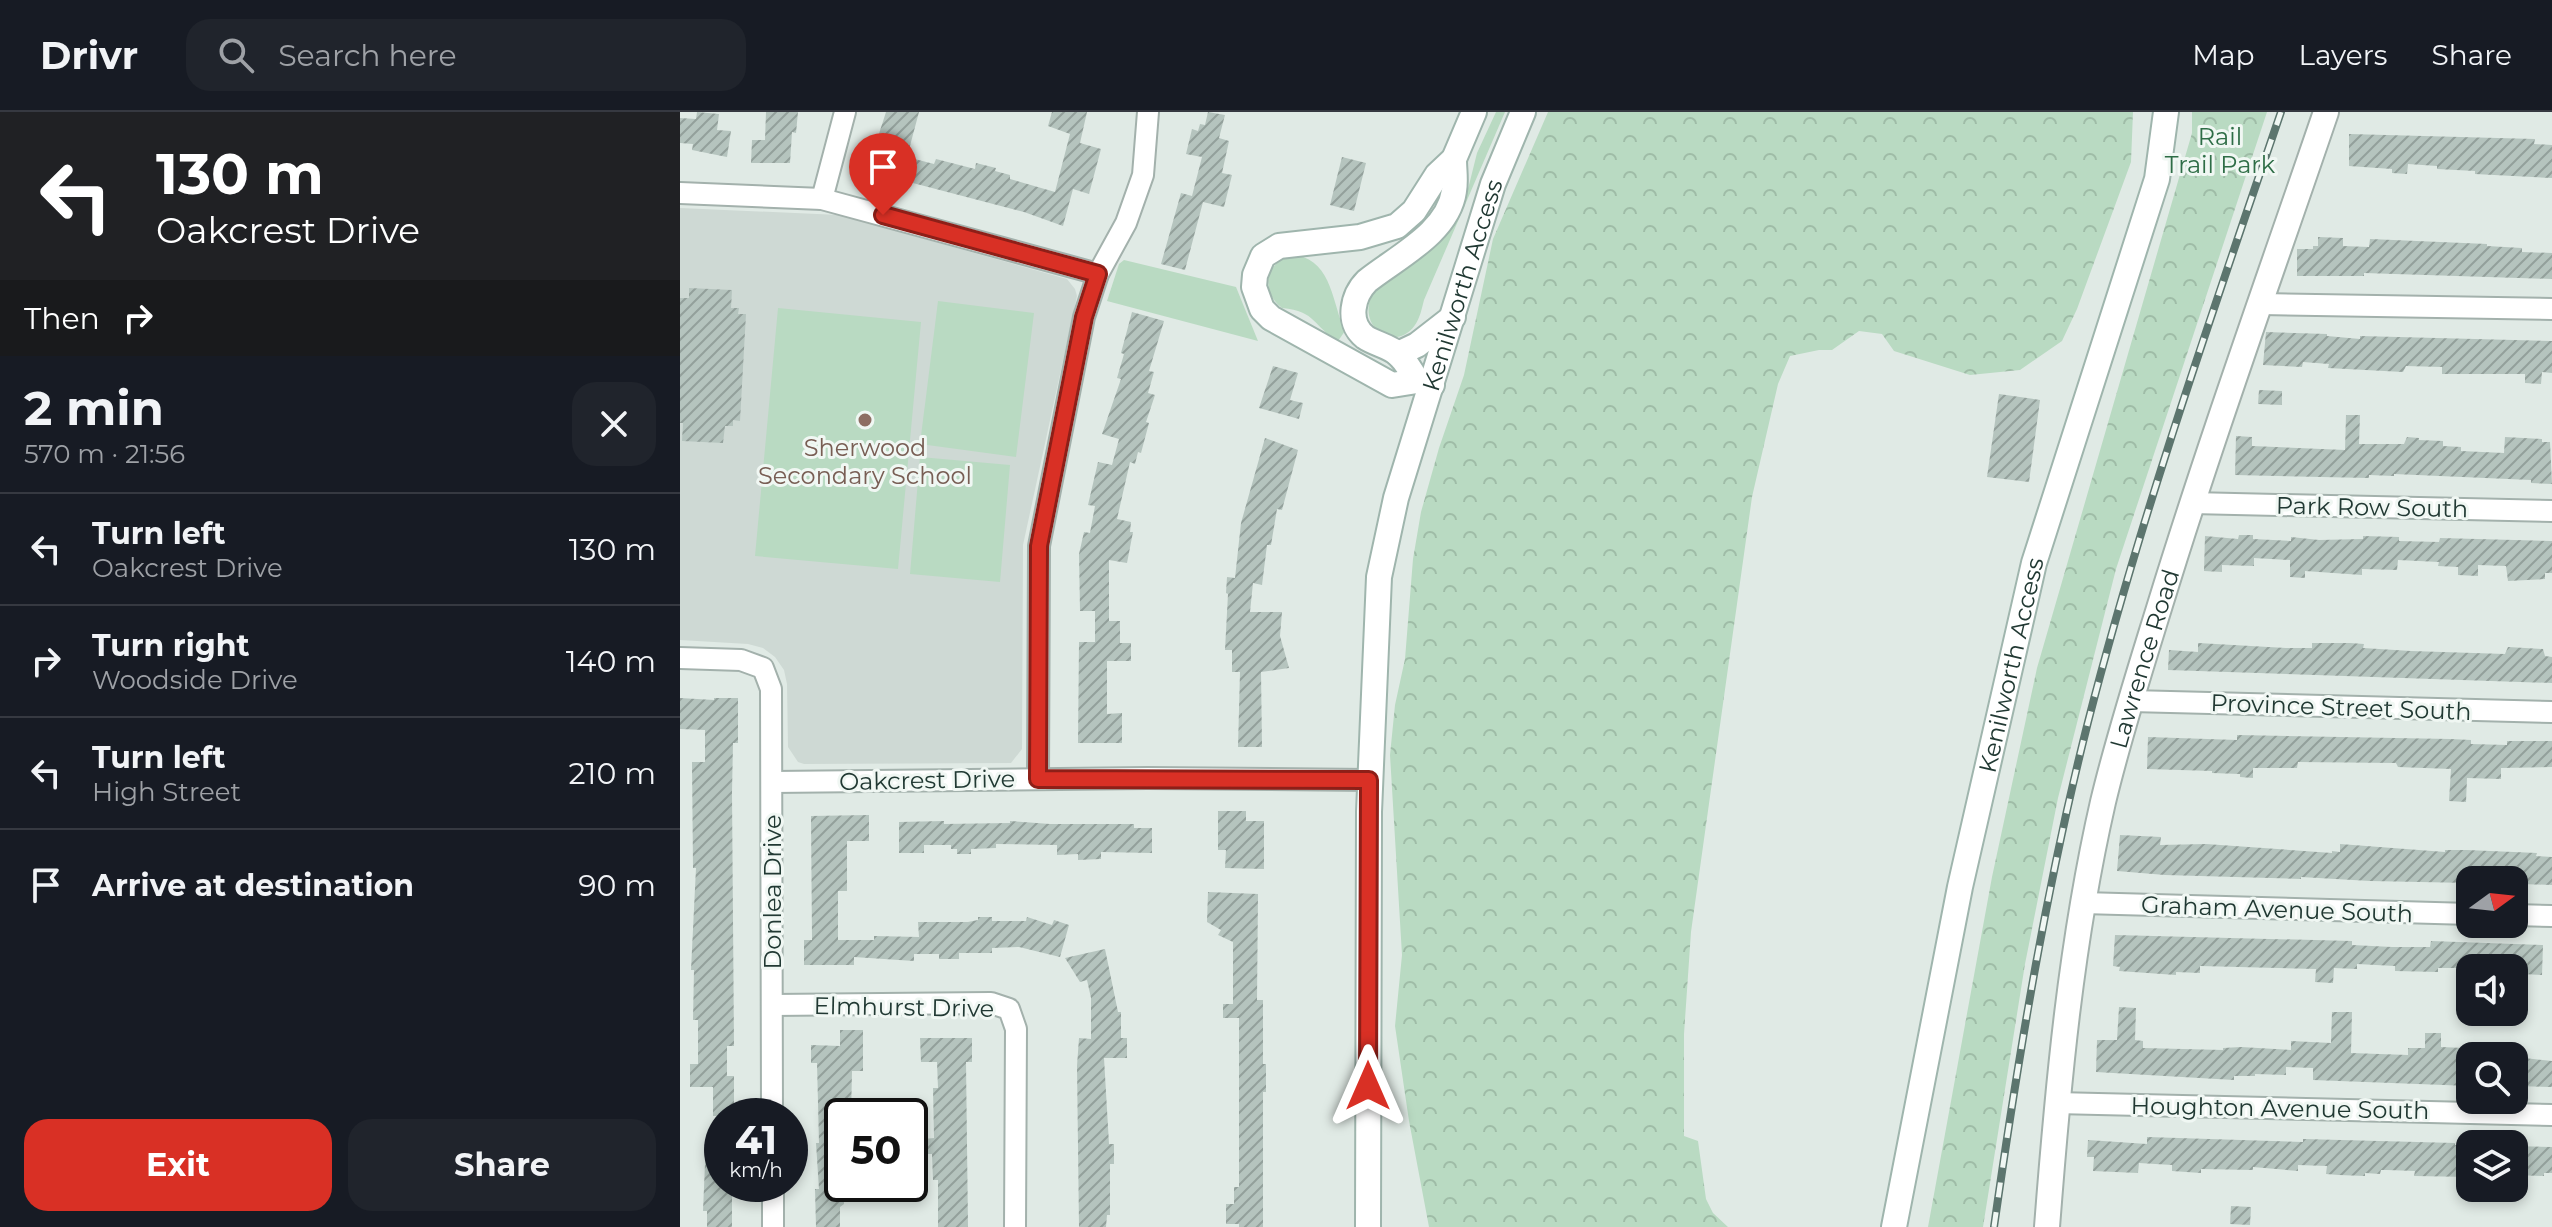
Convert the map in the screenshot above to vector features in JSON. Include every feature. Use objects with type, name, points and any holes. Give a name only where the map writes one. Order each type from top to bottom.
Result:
[{"type":"main road","points":[[1425,383],[1398,354],[1364,336],[1353,316],[1355,299],[1367,281],[1425,238],[1439,222],[1454,192],[1454,159],[1474,112]]},
{"type":"main road","name":"Kenilworth Access","points":[[1368,1227],[1369,780],[1379,577],[1385,538],[1408,460],[1425,383],[1453,317],[1493,184],[1523,112]]},
{"type":"main road","name":"Kenilworth Access","points":[[1894,1227],[1960,887],[2034,563],[2157,179],[2166,112]]},
{"type":"main road","name":"Lawrence Road","points":[[2047,1227],[2062,1038],[2083,903],[2103,802],[2192,503],[2326,112]]},
{"type":"main road","points":[[1425,383],[1392,385],[1271,318],[1255,295],[1255,275],[1263,256],[1279,246],[1360,237],[1397,226],[1414,211],[1437,175],[1454,159]]},
{"type":"main road","points":[[1398,354],[1417,345],[1453,317]]},
{"type":"street","points":[[822,199],[845,112]]},
{"type":"street","points":[[1038,779],[1039,546],[1084,317],[1098,274],[1126,223],[1143,175],[1148,112]]},
{"type":"street","points":[[680,193],[822,199],[1098,274]]},
{"type":"street","points":[[2262,304],[2552,309]]},
{"type":"street","name":"Park Row South","points":[[2192,503],[2552,511]]},
{"type":"street","name":"Donlea Drive","points":[[680,658],[741,660],[763,668],[771,689],[772,1098]]},
{"type":"street","name":"Province Street South","points":[[2131,701],[2552,712]]},
{"type":"street","name":"Oakcrest Drive","points":[[773,782],[1369,780]]},
{"type":"street","name":"Graham Avenue South","points":[[2083,903],[2456,914]]},
{"type":"street","points":[[2528,915],[2552,916]]},
{"type":"street","name":"Elmhurst Drive","points":[[772,1005],[991,1003],[1009,1009],[1016,1029],[1015,1227]]},
{"type":"street","name":"Houghton Avenue South","points":[[2056,1103],[2552,1115]]},
{"type":"street","points":[[773,1202],[773,1227]]},
{"type":"shaded area","name":"Sherwood Secondary School","points":[[680,208],[839,215],[1067,279],[1075,289],[1077,296],[1023,545],[1022,749],[1011,763],[798,762],[788,747],[787,684],[784,670],[775,657],[763,648],[748,644],[680,640]]},
{"type":"green space","points":[[1496,112],[1505,112],[1417,322],[1407,333],[1397,337],[1380,332],[1369,316],[1373,293],[1424,255],[1453,225],[1466,197],[1477,153]]},
{"type":"green space","points":[[1548,112],[2133,112],[2131,162],[2077,309],[2062,341],[2020,370],[1970,375],[1894,351],[1882,334],[1859,331],[1832,350],[1790,356],[1778,384],[1752,497],[1691,932],[1684,1034],[1684,1136],[1698,1141],[1706,1199],[1713,1213],[1728,1227],[1429,1227],[1409,1121],[1395,1026],[1402,955],[1390,755],[1395,705],[1405,659],[1413,559],[1421,512],[1464,375],[1493,239]]},
{"type":"green space","name":"Rail Trail Park","points":[[2192,112],[2267,112],[2116,569],[2058,798],[2025,964],[1983,1227],[1928,1227],[1992,877],[2037,668],[2192,133]]},
{"type":"green space","points":[[1297,255],[1309,259],[1325,275],[1345,331],[1338,341],[1309,316],[1282,308],[1270,292],[1269,276],[1273,268],[1287,257]]},
{"type":"green space","points":[[1124,260],[1236,287],[1258,341],[1107,301],[1119,264]]},
{"type":"green space","points":[[938,301],[1034,313],[1016,457],[920,444]]},
{"type":"green space","points":[[778,308],[921,322],[898,569],[755,556]]},
{"type":"green space","points":[[920,457],[1010,465],[1000,582],[910,574]]},
{"type":"building","points":[[697,112],[719,114],[717,130],[731,131],[727,157],[692,150],[693,144],[680,143],[680,118],[696,119]]},
{"type":"building","points":[[766,112],[798,112],[796,133],[792,132],[790,163],[751,163],[752,140],[765,140]]},
{"type":"building","points":[[886,112],[919,112],[907,157],[934,164],[936,159],[975,169],[976,163],[996,168],[995,171],[1010,175],[1010,179],[1055,192],[1070,134],[1048,126],[1052,112],[1087,112],[1080,143],[1101,149],[1089,194],[1073,189],[1063,226],[1024,212],[867,171]]},
{"type":"building","points":[[1208,112],[1225,115],[1219,138],[1229,141],[1222,173],[1232,175],[1224,207],[1203,202],[1185,270],[1161,264],[1181,193],[1192,196],[1202,157],[1186,154],[1192,129],[1198,131],[1200,124],[1205,125]]},
{"type":"building","points":[[2349,134],[2535,139],[2534,144],[2552,145],[2552,178],[2475,174],[2475,171],[2408,164],[2407,174],[2392,173],[2392,169],[2349,166]]},
{"type":"building","points":[[1342,157],[1366,163],[1354,211],[1330,205]]},
{"type":"building","points":[[2318,237],[2343,238],[2343,246],[2369,247],[2370,239],[2487,244],[2522,248],[2522,252],[2552,253],[2552,279],[2364,273],[2364,276],[2297,276],[2297,249],[2313,249],[2313,246],[2318,246]]},
{"type":"building","points":[[689,288],[732,290],[731,308],[739,308],[738,314],[746,314],[740,421],[733,420],[733,426],[725,426],[723,443],[682,441],[680,298],[689,298]]},
{"type":"building","points":[[1132,312],[1164,321],[1149,371],[1154,372],[1148,393],[1155,395],[1146,422],[1149,423],[1141,453],[1138,452],[1135,464],[1130,462],[1117,519],[1131,522],[1130,532],[1133,532],[1127,563],[1109,560],[1109,621],[1120,621],[1120,643],[1131,643],[1131,661],[1107,661],[1107,714],[1122,713],[1122,743],[1078,743],[1079,642],[1095,642],[1095,611],[1080,611],[1079,554],[1084,532],[1090,533],[1095,506],[1088,505],[1098,462],[1112,465],[1119,439],[1102,434],[1121,379],[1117,378],[1124,354],[1121,353]]},
{"type":"building","points":[[2266,332],[2327,334],[2360,339],[2360,336],[2552,341],[2552,373],[2542,372],[2541,384],[2525,383],[2525,374],[2442,374],[2442,367],[2406,366],[2403,372],[2328,368],[2329,364],[2303,362],[2302,367],[2263,365]]},
{"type":"building","points":[[1273,366],[1298,373],[1290,400],[1303,403],[1299,419],[1259,408]]},
{"type":"building","points":[[2259,390],[2282,391],[2282,405],[2258,404]]},
{"type":"building","points":[[1999,394],[2040,400],[2029,482],[1987,477]]},
{"type":"building","points":[[2346,415],[2360,415],[2359,444],[2404,444],[2407,437],[2443,441],[2443,446],[2461,447],[2461,451],[2504,453],[2505,437],[2542,439],[2542,442],[2550,442],[2552,484],[2531,483],[2531,480],[2394,474],[2369,475],[2369,478],[2235,475],[2236,436],[2252,437],[2252,446],[2345,450]]},
{"type":"building","points":[[1265,438],[1298,450],[1282,510],[1277,509],[1271,545],[1267,545],[1262,585],[1253,583],[1250,612],[1282,612],[1280,636],[1289,668],[1261,672],[1262,747],[1238,747],[1240,672],[1232,672],[1232,650],[1225,650],[1227,577],[1235,578],[1241,523]]},
{"type":"building","points":[[2239,535],[2291,541],[2291,537],[2319,540],[2363,539],[2363,536],[2399,537],[2399,541],[2439,542],[2440,538],[2552,541],[2552,573],[2545,573],[2545,579],[2508,581],[2506,566],[2478,565],[2478,576],[2458,575],[2458,567],[2438,566],[2439,562],[2398,560],[2397,570],[2362,569],[2362,575],[2305,571],[2305,578],[2290,577],[2290,560],[2254,558],[2254,566],[2222,565],[2222,572],[2204,571],[2205,536],[2238,539]]},
{"type":"building","points":[[2198,643],[2312,648],[2312,643],[2350,643],[2364,644],[2363,648],[2505,654],[2508,647],[2543,649],[2545,656],[2552,657],[2552,683],[2168,670],[2169,650],[2198,652]]},
{"type":"building","points":[[680,698],[738,698],[738,743],[733,743],[732,793],[734,1046],[727,1046],[727,1076],[734,1076],[734,1098],[713,1098],[713,1087],[690,1087],[690,1064],[698,1064],[698,1020],[693,1020],[694,970],[691,970],[696,868],[693,868],[692,762],[705,762],[705,730],[680,729]]},
{"type":"building","points":[[2237,735],[2450,739],[2471,740],[2471,744],[2507,745],[2507,741],[2552,741],[2552,767],[2501,768],[2501,779],[2467,778],[2466,802],[2449,801],[2451,769],[2398,767],[2396,763],[2298,762],[2297,768],[2253,768],[2253,778],[2212,771],[2147,769],[2148,737],[2237,740]]},
{"type":"building","points":[[1218,811],[1246,811],[1246,821],[1264,821],[1264,869],[1225,868],[1226,850],[1218,850]]},
{"type":"building","points":[[869,815],[869,841],[847,841],[847,891],[838,891],[838,940],[874,940],[874,936],[919,937],[918,922],[968,922],[978,920],[978,917],[992,917],[992,921],[1026,921],[1027,917],[1052,925],[1054,920],[1069,925],[1060,957],[1019,947],[992,948],[992,953],[959,953],[959,959],[939,959],[939,954],[914,954],[914,961],[854,957],[854,965],[804,965],[804,940],[812,940],[811,816]]},
{"type":"building","points":[[944,821],[944,824],[1010,821],[1134,824],[1134,828],[1152,828],[1152,853],[1101,852],[1101,859],[1078,860],[1078,854],[1057,855],[1057,845],[996,844],[996,848],[971,849],[971,854],[957,854],[957,849],[951,849],[951,845],[924,845],[924,853],[899,853],[899,822]]},
{"type":"building","points":[[2120,835],[2161,837],[2160,845],[2206,844],[2332,853],[2340,852],[2340,844],[2445,852],[2537,853],[2536,856],[2552,857],[2552,885],[2528,884],[2528,866],[2456,866],[2456,883],[2117,871]]},
{"type":"building","points":[[1208,892],[1258,894],[1257,1000],[1263,1000],[1263,1064],[1266,1064],[1266,1092],[1263,1092],[1263,1227],[1226,1224],[1226,1204],[1234,1204],[1234,1187],[1239,1187],[1239,1018],[1223,1018],[1223,1004],[1233,1004],[1233,942],[1218,935],[1221,930],[1207,922]]},
{"type":"building","points":[[2115,935],[2352,941],[2352,945],[2392,947],[2430,947],[2431,941],[2543,945],[2542,975],[2528,974],[2528,954],[2456,954],[2456,968],[2438,968],[2438,972],[2395,971],[2395,966],[2357,964],[2357,969],[2334,968],[2333,983],[2315,982],[2316,969],[2200,966],[2200,973],[2176,972],[2176,975],[2119,971],[2120,967],[2113,966]]},
{"type":"building","points":[[1105,949],[1118,1012],[1121,1012],[1121,1038],[1127,1038],[1127,1058],[1104,1058],[1109,1144],[1114,1144],[1114,1164],[1110,1164],[1110,1215],[1107,1215],[1106,1227],[1079,1227],[1077,1066],[1079,1038],[1091,1039],[1091,998],[1087,980],[1080,982],[1065,958]]},
{"type":"building","points":[[2119,1007],[2136,1008],[2135,1040],[2143,1041],[2143,1048],[2223,1050],[2241,1047],[2291,1050],[2291,1041],[2331,1043],[2332,1012],[2352,1012],[2351,1053],[2408,1055],[2408,1048],[2425,1048],[2425,1033],[2441,1033],[2441,1047],[2456,1048],[2456,1085],[2313,1080],[2313,1068],[2286,1067],[2286,1075],[2234,1076],[2234,1080],[2096,1072],[2097,1040],[2117,1040]]},
{"type":"building","points":[[840,1030],[863,1030],[863,1071],[852,1071],[851,1098],[824,1098],[824,1202],[844,1202],[840,1207],[840,1227],[816,1227],[815,1189],[819,1189],[817,1063],[811,1063],[811,1045],[840,1046]]},
{"type":"building","points":[[920,1038],[972,1038],[972,1062],[966,1062],[968,1227],[938,1227],[938,1180],[933,1180],[932,1154],[928,1154],[928,1139],[934,1138],[933,1088],[938,1088],[937,1062],[921,1062]]},
{"type":"building","points":[[2528,1058],[2552,1061],[2552,1087],[2528,1086]]},
{"type":"building","points":[[2147,1137],[2455,1143],[2456,1177],[2414,1176],[2415,1171],[2387,1170],[2381,1170],[2380,1174],[2365,1173],[2365,1176],[2339,1175],[2326,1174],[2327,1166],[2298,1165],[2298,1171],[2253,1167],[2253,1170],[2201,1169],[2201,1173],[2172,1171],[2172,1165],[2139,1163],[2138,1173],[2093,1171],[2094,1157],[2087,1157],[2088,1140],[2147,1144]]},
{"type":"building","points":[[2528,1146],[2552,1147],[2552,1173],[2544,1173],[2544,1176],[2528,1175]]},
{"type":"building","points":[[704,1187],[704,1202],[732,1202],[732,1227],[707,1227],[707,1211],[703,1211]]},
{"type":"building","points":[[2231,1206],[2251,1207],[2250,1225],[2230,1224]]},
{"type":"railway","points":[[1994,1227],[2034,973],[2088,722],[2154,491],[2281,112]]},
{"type":"place","name":"Sherwood Secondary School","points":[[865,420]]},
{"type":"route","points":[[883,215],[1098,274],[1084,317],[1039,546],[1038,779],[1369,780],[1368,1086]]}]
